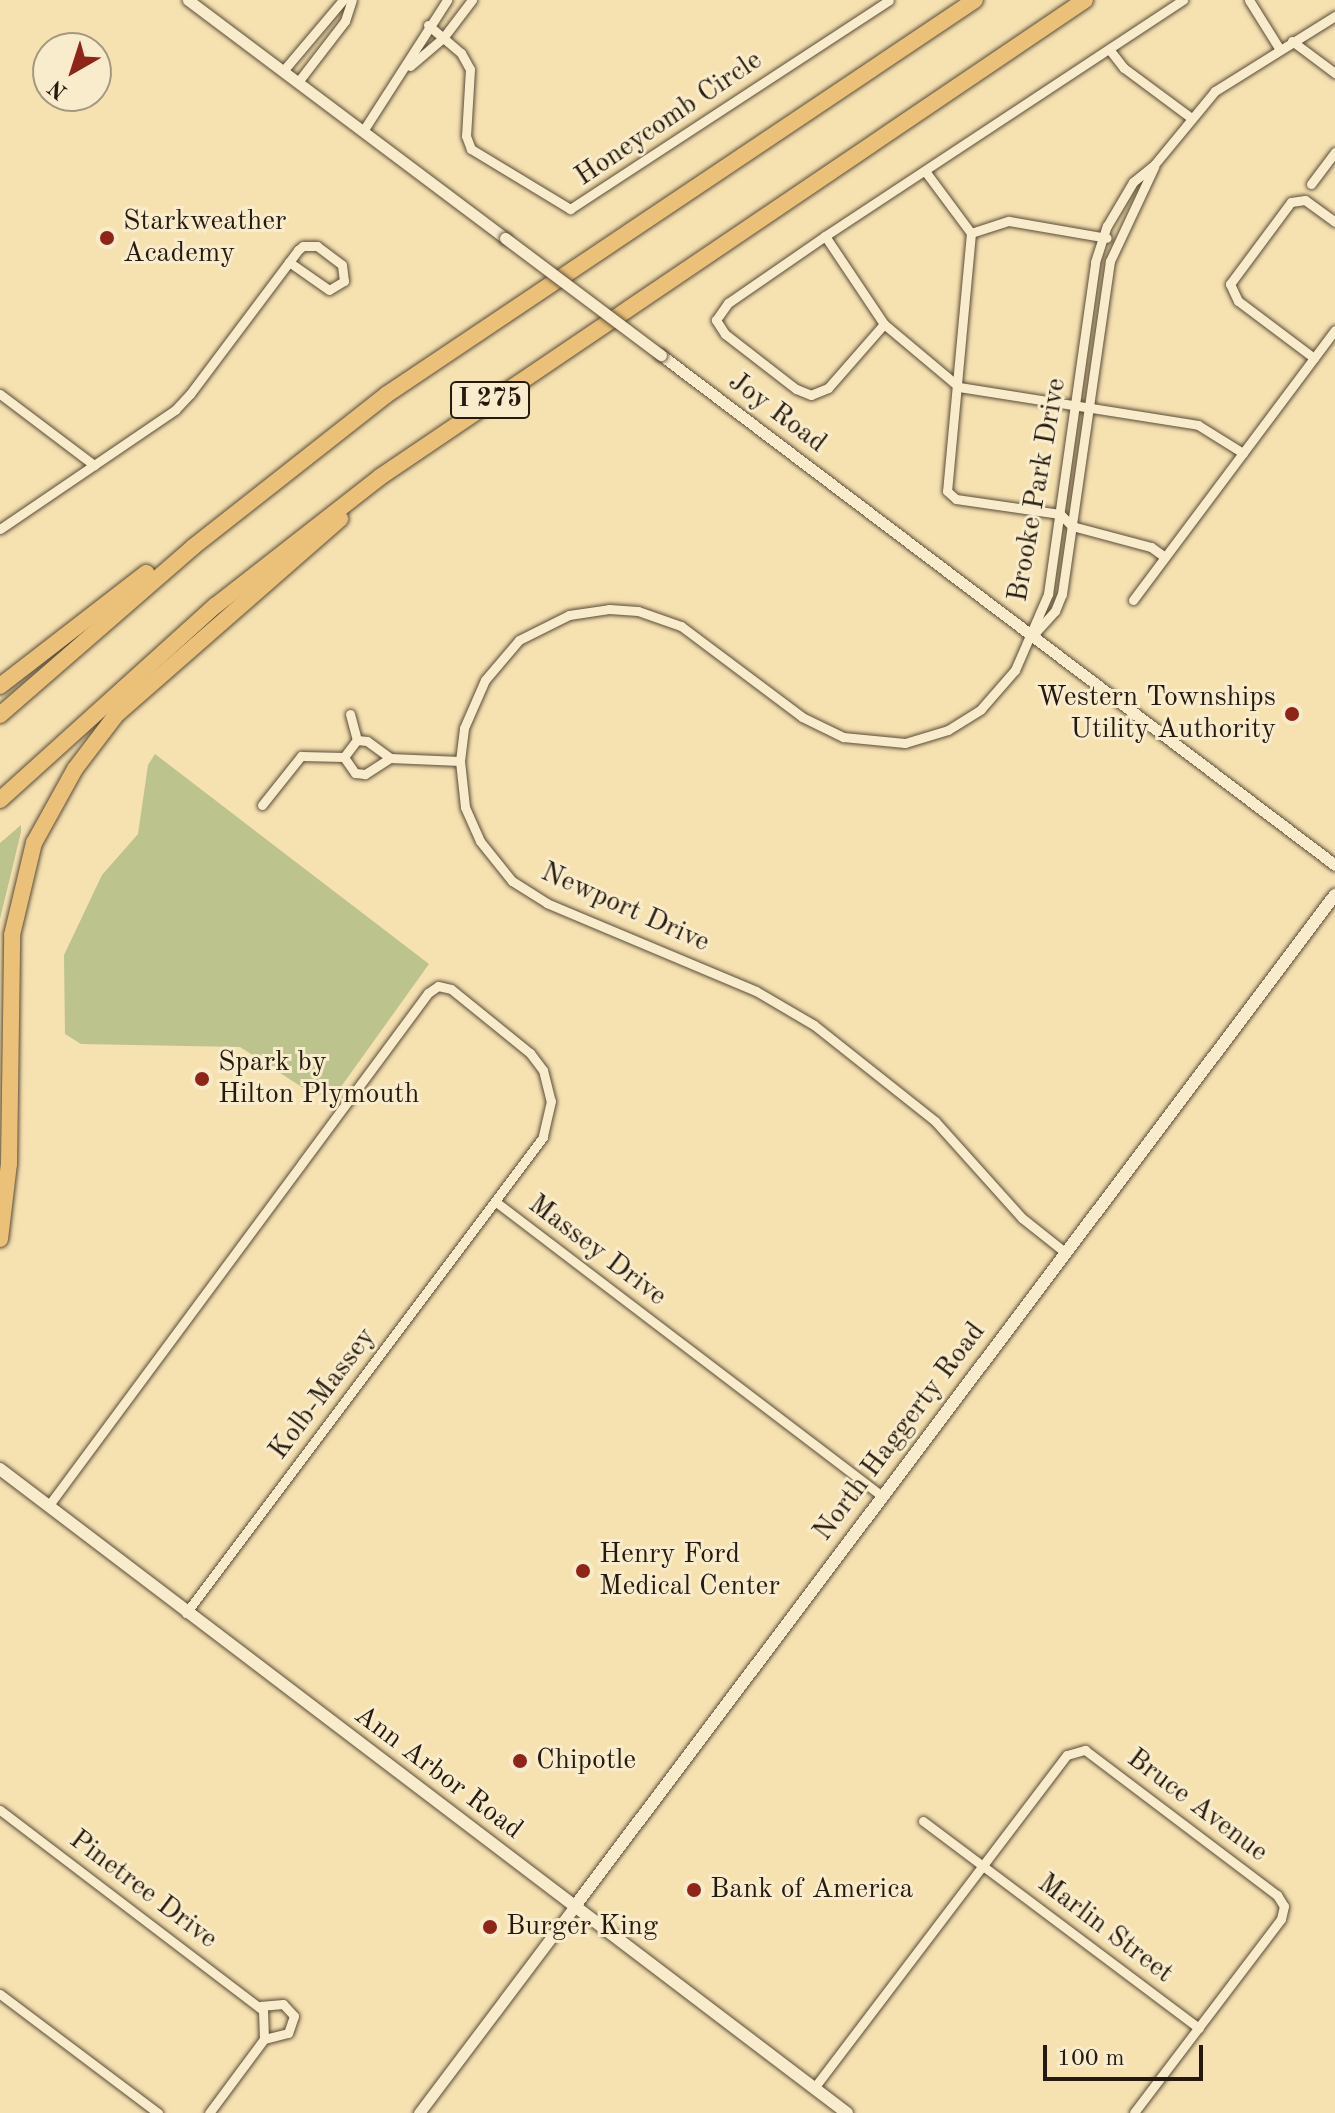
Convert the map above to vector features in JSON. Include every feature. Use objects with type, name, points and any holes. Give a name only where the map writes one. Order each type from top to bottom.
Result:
[{"type":"highway","name":"I 275","points":[[0,715],[193,547],[386,395],[975,0]]},
{"type":"highway","name":"I 275","points":[[0,800],[215,606],[380,477],[1085,0]]},
{"type":"highway","points":[[0,1239],[9,1164],[12,935],[34,843],[75,769],[116,715],[324,535],[380,477]]},
{"type":"highway","points":[[0,686],[154,566],[193,547]]},
{"type":"main road","name":"North Haggerty Road","points":[[575,1906],[1335,895]]},
{"type":"main road","name":"Ann Arbor Road","points":[[0,1469],[847,2113]]},
{"type":"street","name":"Joy Road","points":[[188,0],[1335,865]]},
{"type":"street","points":[[283,71],[343,0]]},
{"type":"street","points":[[298,82],[345,21],[352,0]]},
{"type":"street","points":[[363,131],[407,68],[428,25],[447,0]]},
{"type":"street","points":[[407,68],[443,38],[472,0]]},
{"type":"street","name":"Honeycomb Circle","points":[[428,25],[470,69],[466,136],[471,149],[570,209],[889,0]]},
{"type":"street","points":[[884,324],[828,388],[811,395],[796,389],[719,327],[721,308],[1183,0]]},
{"type":"street","points":[[1249,0],[1279,48]]},
{"type":"street","name":"Brooke Park Drive","points":[[1032,635],[1058,607],[1090,409],[1106,281],[1116,241],[1154,165],[1190,117],[1215,91],[1279,48],[1335,16]]},
{"type":"street","points":[[1292,41],[1335,73]]},
{"type":"street","points":[[1109,49],[1124,68],[1190,117]]},
{"type":"street","points":[[1311,184],[1335,152]]},
{"type":"street","name":"Brooke Park Drive","points":[[1032,635],[1048,594],[1093,277],[1103,237],[1133,182],[1154,165]]},
{"type":"street","points":[[925,171],[971,233],[959,387],[946,485],[951,497],[1060,514],[1072,526],[1151,547],[1165,557]]},
{"type":"street","points":[[1314,358],[1238,301],[1230,284],[1291,202],[1309,202],[1335,222]]},
{"type":"street","points":[[971,233],[1009,221],[1116,241]]},
{"type":"street","points":[[825,236],[884,324],[959,387],[1198,425],[1243,453]]},
{"type":"street","points":[[0,529],[183,402],[289,262],[300,248],[312,244],[342,265],[343,283],[329,290],[289,262]]},
{"type":"street","points":[[1093,277],[1106,281]]},
{"type":"street","points":[[1133,600],[1335,330]]},
{"type":"street","points":[[0,394],[94,465]]},
{"type":"street","name":"Newport Drive","points":[[1032,635],[1015,670],[981,709],[921,739],[882,744],[843,737],[812,723],[670,621],[625,610],[582,612],[542,626],[502,657],[470,708],[460,761],[472,826],[512,881],[547,903],[756,991],[814,1025],[935,1121],[1022,1218],[1066,1253]]},
{"type":"street","points":[[350,714],[357,740]]},
{"type":"street","points":[[357,740],[367,741],[390,758]]},
{"type":"street","points":[[344,757],[357,740]]},
{"type":"street","points":[[262,805],[301,756],[344,757],[359,775],[390,758],[460,761]]},
{"type":"street","name":"Massey Drive","points":[[49,1505],[438,986],[451,989],[530,1053],[549,1087],[550,1113],[543,1137],[496,1202],[882,1496]]},
{"type":"street","name":"Kolb-Massey","points":[[186,1613],[496,1202]]},
{"type":"street","name":"Bruce Avenue","points":[[984,1866],[1067,1755],[1078,1749],[1102,1762],[1277,1895],[1284,1906],[1281,1919],[1199,2028]]},
{"type":"street","name":"Pinetree Drive","points":[[0,1810],[260,2006],[267,2022],[264,2039],[288,2033],[294,2016],[283,2004],[260,2006]]},
{"type":"street","name":"Marlin Street","points":[[923,1821],[1199,2028]]},
{"type":"street","points":[[814,2088],[984,1866]]},
{"type":"street","name":"North Haggerty Road","points":[[419,2113],[575,1906]]},
{"type":"street","points":[[0,1994],[158,2113]]},
{"type":"street","points":[[1134,2113],[1199,2028]]},
{"type":"street","points":[[209,2113],[264,2039]]},
{"type":"green space","points":[[155,754],[429,964],[338,1091],[327,1096],[311,1093],[240,1047],[81,1044],[65,1034],[64,955],[102,875],[138,834],[148,765]]},
{"type":"green space","points":[[21,825],[21,832],[0,919],[0,843]]},
{"type":"place","name":"Starkweather Academy","points":[[107,238]]},
{"type":"place","name":"Western Townships Utility Authority","points":[[1292,714]]},
{"type":"place","name":"Spark by Hilton Plymouth","points":[[202,1079]]},
{"type":"place","name":"Henry Ford Medical Center","points":[[583,1571]]},
{"type":"place","name":"Chipotle","points":[[520,1761]]},
{"type":"place","name":"Bank of America","points":[[694,1890]]},
{"type":"place","name":"Burger King","points":[[490,1927]]}]
